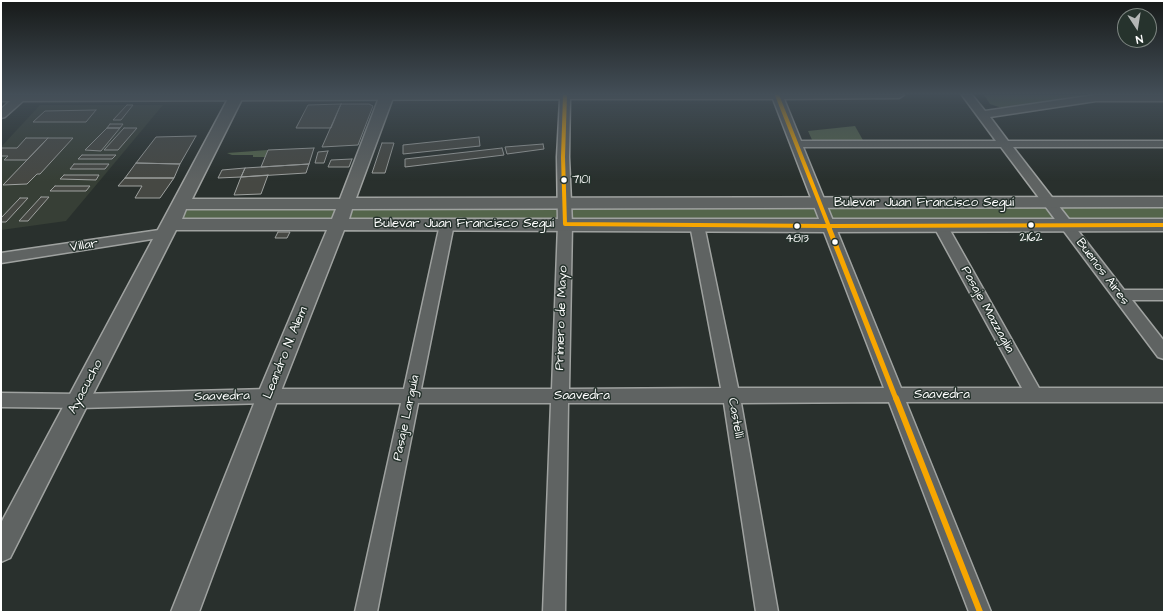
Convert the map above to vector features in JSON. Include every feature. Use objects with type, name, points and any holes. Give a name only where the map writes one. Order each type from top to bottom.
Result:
[{"type":"main road","name":"Ayacucho","points":[[1,549],[169,229],[222,124]]},
{"type":"main road","name":"Leandro N. Alem","points":[[185,612],[268,396],[338,225],[376,124]]},
{"type":"main road","name":"Bulevar Juan Francisco Seguí","points":[[181,204],[1164,202]]},
{"type":"main road","name":"Bulevar Juan Francisco Seguí","points":[[169,229],[447,224],[828,226],[1164,225]]},
{"type":"street","name":"Primero de Mayo","points":[[554,612],[565,224],[563,157],[564,124]]},
{"type":"street","points":[[788,124],[980,612]]},
{"type":"street","name":"Buenos Aires","points":[[989,124],[1164,353]]},
{"type":"street","points":[[796,144],[1164,144]]},
{"type":"street","name":"Pasaje Larguía","points":[[366,612],[447,224]]},
{"type":"street","name":"Castelli","points":[[697,225],[731,396],[767,612]]},
{"type":"street","name":"Pasaje Mazzaglia","points":[[940,225],[1034,395]]},
{"type":"street","name":"Villar","points":[[1,258],[169,229]]},
{"type":"street","points":[[1120,295],[1164,295]]},
{"type":"street","name":"Saavedra","points":[[1,400],[78,401],[268,396],[1164,395]]},
{"type":"shaded area","points":[[23,124],[147,124],[66,221],[1,230],[1,147]]},
{"type":"green space","points":[[855,126],[864,142],[813,142],[808,131]]},
{"type":"green space","points":[[268,150],[265,157],[253,157],[253,155],[232,155],[227,153]]},
{"type":"green space","points":[[1164,202],[1164,225],[171,224],[181,204]]},
{"type":"building","points":[[110,124],[123,124],[120,128],[107,128]]},
{"type":"building","points":[[298,124],[333,124],[331,128],[296,128]]},
{"type":"building","points":[[332,124],[366,124],[358,145],[322,147]]},
{"type":"building","points":[[107,128],[120,128],[101,151],[85,150]]},
{"type":"building","points":[[124,128],[137,128],[118,150],[104,150]]},
{"type":"building","points":[[196,136],[180,164],[136,163],[156,137]]},
{"type":"building","points":[[479,137],[480,146],[403,154],[403,145]]},
{"type":"building","points":[[26,138],[48,138],[27,160],[4,160],[8,156],[1,156],[1,148],[17,148]]},
{"type":"building","points":[[48,138],[73,138],[40,174],[37,174],[27,184],[3,185]]},
{"type":"building","points":[[382,143],[394,143],[385,173],[372,173]]},
{"type":"building","points":[[543,144],[544,149],[507,154],[505,147]]},
{"type":"building","points":[[314,148],[309,164],[261,167],[268,150]]},
{"type":"building","points":[[502,148],[504,155],[405,167],[405,159]]},
{"type":"building","points":[[328,151],[324,163],[315,163],[318,152]]},
{"type":"building","points":[[82,155],[116,155],[112,159],[78,159]]},
{"type":"building","points":[[352,159],[349,167],[328,167],[331,160]]},
{"type":"building","points":[[136,163],[180,164],[174,178],[125,178]]},
{"type":"building","points":[[74,164],[109,164],[105,169],[70,169]]},
{"type":"building","points":[[309,164],[306,173],[241,177],[245,168]]},
{"type":"building","points":[[245,168],[241,177],[218,178],[222,170]]},
{"type":"building","points":[[64,175],[99,175],[96,180],[60,179]]},
{"type":"building","points":[[268,175],[261,194],[234,195],[241,177]]},
{"type":"building","points":[[125,178],[174,178],[160,198],[135,198],[142,186],[118,186]]},
{"type":"building","points":[[55,186],[90,186],[86,191],[50,191]]},
{"type":"building","points":[[41,197],[49,197],[28,221],[19,221]]},
{"type":"building","points":[[20,198],[28,198],[6,222],[1,222],[1,218]]},
{"type":"building","points":[[278,232],[290,232],[287,238],[275,238]]},
{"type":"transit line","points":[[564,124],[563,157],[565,224],[828,226],[1164,225]]},
{"type":"transit line","points":[[788,124],[980,612]]},
{"type":"place","name":"7101","points":[[564,180]]},
{"type":"place","name":"2162","points":[[1031,225]]},
{"type":"place","name":"4813","points":[[797,226]]}]
